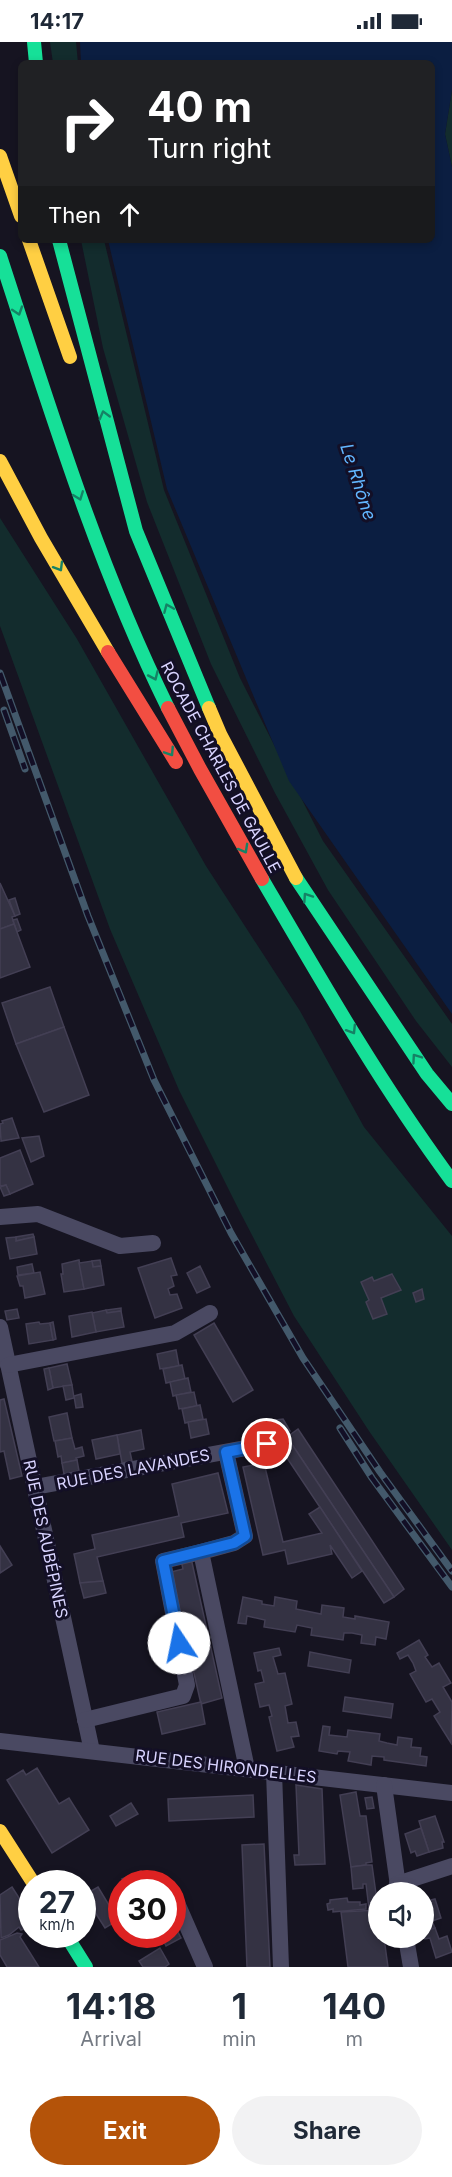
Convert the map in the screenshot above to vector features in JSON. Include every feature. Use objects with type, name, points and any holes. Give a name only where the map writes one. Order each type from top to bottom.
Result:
[{"type":"main road","points":[[34,42],[36,60]]},
{"type":"main road","points":[[0,156],[18,207]]},
{"type":"main road","points":[[30,243],[75,372]]},
{"type":"main road","points":[[60,243],[136,531]]},
{"type":"main road","name":"ROCADE CHARLES DE GAULLE","points":[[0,256],[74,482],[118,597],[169,711],[248,856],[321,980],[408,1118],[452,1181]]},
{"type":"main road","points":[[91,416],[106,460],[220,734],[298,883],[427,1074],[452,1104]]},
{"type":"main road","points":[[0,461],[27,513],[130,691],[181,770]]},
{"type":"main road","points":[[235,858],[301,967],[321,980]]},
{"type":"main road","points":[[0,1831],[25,1870]]},
{"type":"main road","points":[[74,1948],[86,1967]]},
{"type":"street","points":[[0,1217],[38,1214],[120,1246],[153,1244]]},
{"type":"street","points":[[8,1365],[175,1333],[210,1313]]},
{"type":"street","name":"RUE DES AUBÉPINES","points":[[0,1327],[92,1751]]},
{"type":"street","name":"RUE DES LAVANDES","points":[[35,1487],[267,1444]]},
{"type":"street","points":[[85,1720],[183,1696],[187,1684],[163,1561],[234,1543],[245,1536],[226,1452]]},
{"type":"street","points":[[201,1552],[247,1768]]},
{"type":"street","name":"RUE DES HIRONDELLES","points":[[0,1742],[247,1768],[452,1793]]},
{"type":"street","points":[[274,1772],[281,1967]]},
{"type":"street","points":[[384,1785],[397,1882]]},
{"type":"street","points":[[413,1882],[452,1866]]},
{"type":"street","points":[[186,1923],[205,1967]]},
{"type":"street","points":[[408,1948],[411,1967]]},
{"type":"green space","points":[[50,42],[76,42],[78,60],[53,60]]},
{"type":"green space","points":[[452,90],[452,167],[445,134]]},
{"type":"green space","points":[[82,243],[105,243],[164,490],[240,678],[323,841],[452,1024],[452,1067],[416,1021],[328,890],[275,793],[211,664],[147,502],[103,348]]},
{"type":"green space","points":[[0,518],[77,639],[206,866],[300,1011],[364,1127],[452,1236],[452,1550],[369,1431],[294,1316],[179,1090],[110,929],[0,626]]},
{"type":"water","name":"Le Rhône","points":[[80,42],[452,42],[452,90],[445,134],[452,167],[452,1014],[289,781],[167,489],[109,243],[435,243],[435,60],[81,60]]},
{"type":"building","points":[[0,883],[15,916],[12,917],[14,924],[0,929]]},
{"type":"building","points":[[15,898],[20,914],[15,916],[9,900]]},
{"type":"building","points":[[17,919],[21,930],[17,932],[13,920]]},
{"type":"building","points":[[14,924],[30,967],[0,978],[0,929]]},
{"type":"building","points":[[50,987],[64,1027],[16,1044],[2,1003]]},
{"type":"building","points":[[64,1027],[89,1095],[44,1112],[16,1044]]},
{"type":"building","points":[[12,1118],[19,1138],[1,1141],[0,1124]]},
{"type":"building","points":[[39,1136],[44,1156],[31,1162],[22,1138]]},
{"type":"building","points":[[20,1150],[33,1184],[10,1194],[6,1185],[0,1186],[0,1158]]},
{"type":"building","points":[[6,1185],[10,1194],[4,1196],[0,1187]]},
{"type":"building","points":[[33,1234],[34,1237],[16,1241],[16,1237]]},
{"type":"building","points":[[16,1237],[16,1241],[34,1237],[37,1254],[10,1259],[6,1238]]},
{"type":"building","points":[[171,1258],[177,1275],[171,1276],[174,1286],[168,1289],[170,1295],[177,1294],[182,1308],[155,1318],[138,1268]]},
{"type":"building","points":[[79,1260],[84,1289],[64,1292],[62,1264]]},
{"type":"building","points":[[100,1260],[101,1266],[93,1267],[92,1261]]},
{"type":"building","points":[[92,1261],[93,1267],[101,1266],[104,1285],[84,1289],[79,1263]]},
{"type":"building","points":[[32,1264],[34,1273],[18,1275],[17,1267]]},
{"type":"building","points":[[200,1266],[210,1287],[197,1293],[187,1273]]},
{"type":"building","points":[[40,1272],[45,1294],[25,1298],[23,1286],[20,1286],[17,1276]]},
{"type":"building","points":[[392,1274],[401,1290],[381,1298],[387,1314],[373,1319],[366,1302],[369,1300],[361,1282],[372,1277],[374,1281]]},
{"type":"building","points":[[422,1289],[424,1299],[416,1302],[413,1293]]},
{"type":"building","points":[[121,1308],[121,1311],[107,1313],[106,1310]]},
{"type":"building","points":[[17,1309],[19,1318],[7,1320],[5,1311]]},
{"type":"building","points":[[106,1310],[107,1313],[121,1311],[124,1327],[96,1332],[92,1313]]},
{"type":"building","points":[[92,1312],[96,1332],[72,1337],[69,1316]]},
{"type":"building","points":[[39,1322],[40,1324],[50,1323],[53,1340],[29,1344],[26,1324]]},
{"type":"building","points":[[53,1322],[56,1339],[53,1340],[50,1323]]},
{"type":"building","points":[[214,1323],[253,1390],[233,1402],[194,1335]]},
{"type":"building","points":[[176,1350],[179,1366],[160,1369],[157,1354]]},
{"type":"building","points":[[67,1364],[72,1385],[53,1388],[49,1368]]},
{"type":"building","points":[[182,1365],[185,1379],[166,1383],[163,1369]]},
{"type":"building","points":[[49,1368],[53,1388],[48,1390],[44,1369]]},
{"type":"building","points":[[188,1378],[191,1392],[173,1396],[170,1382]]},
{"type":"building","points":[[72,1385],[74,1398],[66,1400],[63,1386]]},
{"type":"building","points":[[194,1392],[197,1406],[179,1409],[176,1395]]},
{"type":"building","points":[[81,1394],[83,1407],[76,1408],[74,1396]]},
{"type":"building","points":[[4,1399],[22,1476],[10,1479],[4,1451],[0,1452],[0,1400]]},
{"type":"building","points":[[200,1405],[203,1419],[185,1423],[182,1409]]},
{"type":"building","points":[[67,1413],[72,1438],[54,1441],[49,1417]]},
{"type":"building","points":[[206,1419],[209,1434],[191,1438],[188,1422]]},
{"type":"building","points":[[283,1419],[290,1431],[283,1432],[275,1420]]},
{"type":"building","points":[[275,1420],[283,1432],[275,1434],[267,1422]]},
{"type":"building","points":[[267,1422],[275,1434],[267,1435],[259,1423]]},
{"type":"building","points":[[259,1423],[267,1435],[260,1436],[251,1425]]},
{"type":"building","points":[[298,1429],[404,1589],[394,1597],[287,1437]]},
{"type":"building","points":[[141,1430],[144,1449],[130,1452],[132,1461],[122,1463],[117,1435]]},
{"type":"building","points":[[117,1435],[120,1454],[96,1459],[92,1440]]},
{"type":"building","points":[[287,1437],[394,1597],[384,1603],[277,1443]]},
{"type":"building","points":[[72,1438],[75,1449],[82,1447],[84,1456],[62,1463],[61,1456],[58,1457],[55,1441]]},
{"type":"building","points":[[77,1460],[79,1471],[64,1474],[62,1463]]},
{"type":"building","points":[[264,1463],[283,1542],[322,1533],[309,1514],[320,1507],[362,1571],[352,1578],[330,1545],[332,1554],[288,1564],[285,1550],[263,1555],[243,1467]]},
{"type":"building","points":[[218,1473],[228,1513],[181,1523],[184,1537],[97,1557],[103,1581],[80,1583],[74,1554],[95,1549],[92,1535],[179,1516],[172,1484]]},
{"type":"building","points":[[0,1546],[12,1565],[0,1573]]},
{"type":"building","points":[[191,1558],[222,1698],[201,1704],[171,1572],[183,1569],[181,1560]]},
{"type":"building","points":[[103,1581],[106,1593],[84,1598],[80,1583]]},
{"type":"building","points":[[243,1597],[274,1606],[275,1597],[297,1601],[296,1609],[321,1614],[322,1605],[344,1608],[343,1617],[355,1619],[355,1616],[389,1622],[386,1639],[376,1637],[375,1645],[361,1643],[362,1635],[352,1633],[344,1633],[343,1640],[311,1635],[312,1628],[297,1625],[295,1632],[264,1627],[265,1620],[247,1616],[246,1624],[238,1623]]},
{"type":"building","points":[[419,1640],[428,1655],[425,1657],[432,1667],[439,1663],[451,1683],[443,1687],[452,1702],[451,1743],[434,1716],[440,1712],[432,1699],[426,1702],[410,1674],[416,1671],[413,1663],[408,1655],[400,1659],[397,1653]]},
{"type":"building","points":[[279,1648],[281,1655],[273,1657],[278,1674],[285,1673],[292,1704],[285,1706],[288,1723],[296,1722],[299,1736],[291,1737],[294,1747],[277,1751],[269,1717],[272,1716],[269,1705],[260,1707],[255,1684],[264,1682],[261,1670],[258,1671],[254,1653]]},
{"type":"building","points":[[310,1652],[351,1660],[349,1673],[308,1666]]},
{"type":"building","points":[[345,1697],[393,1704],[391,1718],[343,1711]]},
{"type":"building","points":[[201,1702],[205,1724],[162,1734],[157,1712]]},
{"type":"building","points":[[323,1726],[330,1727],[329,1735],[347,1737],[348,1730],[380,1734],[379,1741],[397,1745],[398,1737],[412,1739],[411,1747],[421,1748],[420,1756],[427,1757],[426,1766],[372,1756],[371,1765],[348,1761],[350,1752],[338,1751],[337,1754],[319,1751]]},
{"type":"building","points":[[37,1768],[59,1804],[69,1798],[89,1830],[52,1853],[7,1780],[23,1770],[26,1775]]},
{"type":"building","points":[[296,1785],[322,1789],[325,1864],[295,1865],[294,1855],[299,1855]]},
{"type":"building","points":[[356,1792],[360,1816],[366,1816],[372,1862],[351,1867],[340,1795]]},
{"type":"building","points":[[253,1795],[254,1817],[169,1821],[168,1799]]},
{"type":"building","points":[[372,1797],[374,1808],[367,1809],[365,1798]]},
{"type":"building","points":[[131,1803],[138,1814],[116,1826],[110,1816]]},
{"type":"building","points":[[435,1816],[444,1842],[442,1842],[443,1848],[429,1852],[419,1821]]},
{"type":"building","points":[[421,1828],[429,1852],[417,1856],[415,1851],[411,1853],[405,1834]]},
{"type":"building","points":[[264,1844],[270,1967],[247,1967],[242,1845]]},
{"type":"building","points":[[372,1865],[374,1882],[368,1882],[368,1901],[366,1884],[363,1884],[363,1888],[353,1889],[351,1867]]},
{"type":"building","points":[[12,1887],[18,1896],[18,1928],[1,1938],[0,1895]]},
{"type":"building","points":[[98,1887],[108,1904],[108,1926],[105,1928],[96,1914],[96,1888]]},
{"type":"building","points":[[347,1898],[348,1902],[366,1904],[366,1909],[333,1912],[333,1909],[328,1910],[327,1904],[330,1900]]},
{"type":"building","points":[[434,1899],[441,1918],[434,1920]]},
{"type":"building","points":[[368,1911],[368,1948],[385,1948],[388,1967],[348,1967],[341,1912]]},
{"type":"building","points":[[434,1928],[439,1939],[447,1936],[452,1952],[436,1958],[433,1948]]},
{"type":"building","points":[[18,1933],[18,1948],[27,1948],[39,1967],[7,1967],[0,1955],[0,1940]]},
{"type":"building","points":[[160,1948],[169,1964],[165,1967],[143,1967],[139,1961]]},
{"type":"railway","points":[[0,673],[88,916],[154,1080],[231,1233],[303,1358],[380,1472],[452,1571]]},
{"type":"railway","points":[[4,710],[25,769]]},
{"type":"railway","points":[[340,1428],[372,1478],[452,1587]]},
{"type":"traffic: fast","points":[[34,42],[36,60]]},
{"type":"traffic: fast","points":[[60,243],[136,531],[209,708]]},
{"type":"traffic: fast","points":[[0,256],[56,428],[97,542],[142,654],[168,708]]},
{"type":"traffic: fast","points":[[296,878],[427,1074],[452,1104]]},
{"type":"traffic: fast","points":[[262,879],[377,1070],[452,1181]]},
{"type":"traffic: fast","points":[[74,1948],[86,1967]]},
{"type":"traffic: slow","points":[[0,156],[18,207]]},
{"type":"traffic: slow","points":[[30,243],[70,357]]},
{"type":"traffic: slow","points":[[0,461],[41,538],[108,652]]},
{"type":"traffic: slow","points":[[209,708],[220,734],[296,878]]},
{"type":"traffic: slow","points":[[0,1831],[25,1870]]},
{"type":"traffic: jam","points":[[108,652],[176,762]]},
{"type":"traffic: jam","points":[[168,708],[262,879]]},
{"type":"route","points":[[179,1643],[163,1561],[234,1543],[245,1536],[226,1452],[267,1444]]}]
